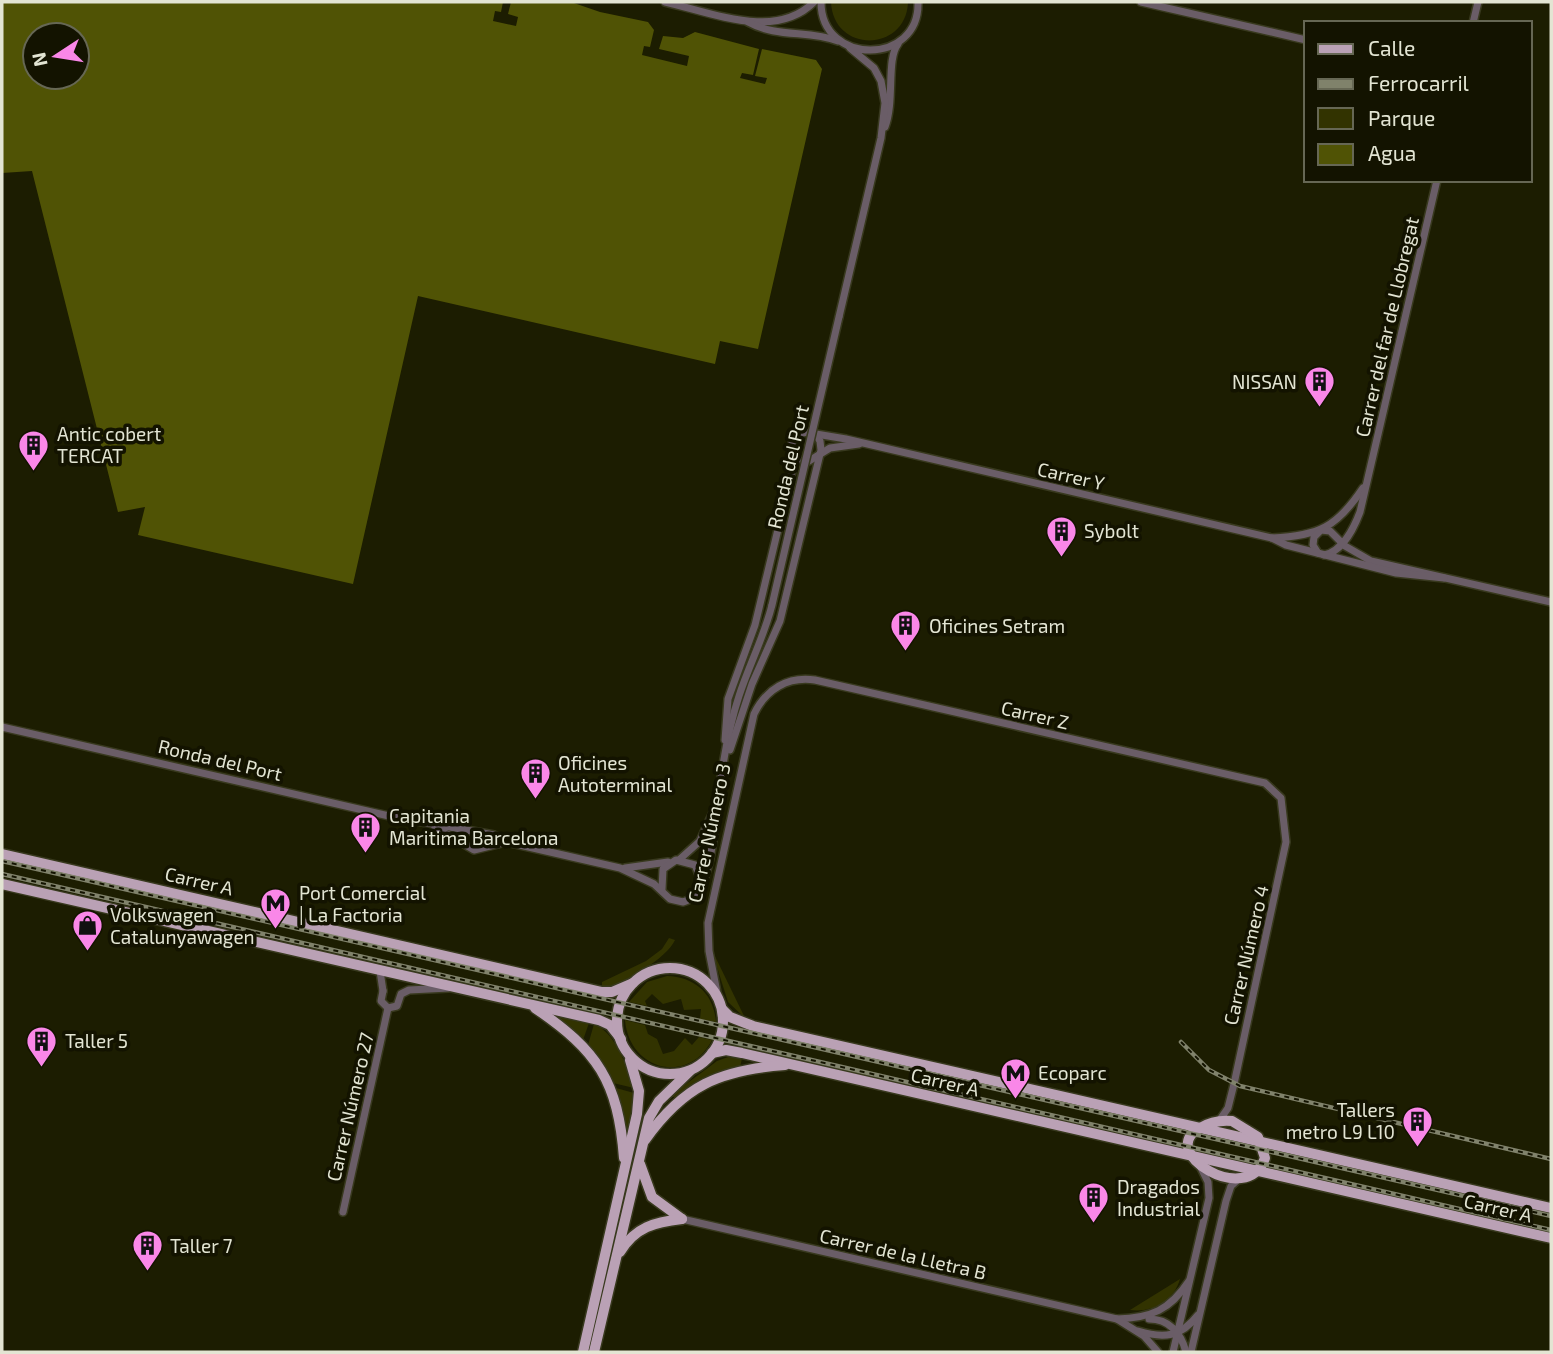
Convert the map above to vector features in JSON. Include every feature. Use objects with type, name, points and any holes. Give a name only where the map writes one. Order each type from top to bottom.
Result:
[{"type":"main road","name":"Carrer A","points":[[2,854],[602,992],[612,992],[633,983]]},
{"type":"main road","points":[[2,884],[599,1020],[610,1026],[628,1053],[637,1081],[639,1101],[583,1352]]},
{"type":"main road","points":[[594,1352],[642,1143],[653,1110],[693,1068],[712,1053],[723,1031],[720,1006],[704,981],[683,969],[661,968],[633,983],[618,1009],[621,1040]]},
{"type":"main road","points":[[529,1004],[582,1044],[602,1068],[619,1112],[624,1165]]},
{"type":"main road","name":"Carrer A","points":[[720,1006],[745,1024],[1551,1208]]},
{"type":"main road","name":"Carrer A","points":[[712,1053],[730,1051],[795,1065],[1551,1238]]},
{"type":"main road","points":[[628,1053],[642,1068],[656,1073],[678,1073],[693,1068]]},
{"type":"main road","points":[[642,1143],[676,1103],[704,1083],[739,1071],[795,1065]]},
{"type":"main road","points":[[1219,1121],[1239,1124],[1261,1141],[1265,1158],[1256,1171],[1242,1176],[1218,1176],[1200,1167],[1191,1155],[1190,1138],[1199,1128],[1219,1121]]},
{"type":"main road","points":[[639,1157],[644,1181],[652,1197],[682,1219]]},
{"type":"main road","points":[[615,1262],[626,1243],[644,1227],[682,1219]]},
{"type":"street","points":[[665,2],[744,20],[783,20],[802,12],[814,2]]},
{"type":"street","points":[[821,2],[828,29],[841,43]]},
{"type":"street","points":[[1141,2],[1304,40]]},
{"type":"street","points":[[1473,21],[1478,2]]},
{"type":"street","points":[[881,138],[892,106],[891,56],[914,24],[919,3]]},
{"type":"street","points":[[744,20],[766,31],[820,36],[841,43],[870,63],[881,81],[885,103],[881,138]]},
{"type":"street","points":[[850,48],[872,52],[899,42]]},
{"type":"street","name":"Ronda del Port","points":[[718,802],[738,697],[763,639],[772,605],[881,138]]},
{"type":"street","name":"Carrer del far de Llobregat","points":[[1339,540],[1358,517],[1437,182]]},
{"type":"street","points":[[807,432],[815,435],[821,444],[780,621],[752,684],[726,761],[726,711],[755,625],[793,467],[792,450],[796,435],[807,432]]},
{"type":"street","name":"Carrer Y","points":[[815,435],[1272,538]]},
{"type":"street","points":[[792,450],[796,458],[804,461],[838,446],[863,444]]},
{"type":"street","points":[[1272,538],[1300,537],[1321,530],[1346,513],[1367,481]]},
{"type":"street","points":[[1321,530],[1330,531],[1371,561],[1394,568],[1431,572],[1444,578]]},
{"type":"street","points":[[1321,530],[1313,540],[1314,548],[1321,555]]},
{"type":"street","points":[[1272,538],[1321,555],[1408,576],[1444,578],[1551,602]]},
{"type":"street","points":[[1321,555],[1335,551],[1339,540]]},
{"type":"street","name":"Carrer Z","points":[[782,684],[800,679],[815,680],[1265,783],[1278,793]]},
{"type":"street","name":"Carrer Número 3","points":[[720,1006],[707,937],[716,876],[754,714],[763,698],[782,684]]},
{"type":"street","name":"Ronda del Port","points":[[2,727],[431,825],[472,830],[506,842],[620,868]]},
{"type":"street","name":"Carrer Número 4","points":[[1219,1121],[1231,1096],[1284,854],[1285,814],[1278,793]]},
{"type":"street","points":[[620,868],[654,884],[675,902],[687,902],[698,893],[702,882],[716,827],[718,802]]},
{"type":"street","name":"Carrer Número 3","points":[[674,861],[689,853],[700,841],[718,802]]},
{"type":"street","name":"Ronda del Port","points":[[431,825],[474,850],[506,842]]},
{"type":"street","points":[[620,868],[674,861],[695,865],[702,882]]},
{"type":"street","points":[[665,894],[660,879],[663,869],[674,861]]},
{"type":"street","points":[[380,971],[383,991],[381,1001],[388,1008],[397,1006],[401,994],[409,990],[456,987]]},
{"type":"street","name":"Carrer Número 27","points":[[343,1212],[388,1008]]},
{"type":"street","points":[[1173,1352],[1209,1198],[1208,1182],[1200,1167]]},
{"type":"street","points":[[1188,1352],[1200,1313],[1226,1201],[1231,1186],[1242,1176]]},
{"type":"street","name":"Carrer de la Lletra B","points":[[682,1219],[1117,1319]]},
{"type":"street","points":[[1141,1318],[1174,1303],[1189,1281]]},
{"type":"street","points":[[1117,1319],[1138,1331],[1159,1337],[1177,1333],[1190,1325],[1200,1313]]},
{"type":"street","points":[[1117,1319],[1164,1321],[1177,1333],[1188,1352]]},
{"type":"street","points":[[1138,1331],[1158,1352]]},
{"type":"green space","points":[[831,2],[908,3],[904,19],[895,31],[883,38],[869,40],[855,38],[843,31],[835,19]]},
{"type":"green space","points":[[669,938],[675,940],[654,963],[621,982],[602,988],[602,982],[646,961],[662,949]]},
{"type":"green space","points":[[711,948],[745,1018],[728,1002]]},
{"type":"green space","points":[[667,976],[686,980],[701,989],[711,1003],[716,1022],[700,1019],[701,1009],[684,1010],[681,999],[663,1004],[652,994],[645,1001],[647,1006],[629,1002],[647,982]]},
{"type":"green space","points":[[552,1015],[589,1023],[583,1040]]},
{"type":"green space","points":[[625,1020],[645,1025],[648,1034],[657,1039],[663,1054],[674,1051],[685,1038],[692,1045],[699,1037],[712,1040],[702,1054],[689,1063],[675,1067],[661,1066],[637,1051],[629,1037]]},
{"type":"green space","points":[[594,1024],[602,1028],[614,1043],[634,1088],[613,1083],[588,1045]]},
{"type":"green space","points":[[728,1057],[742,1058],[740,1068],[677,1098],[670,1096],[717,1061]]},
{"type":"green space","points":[[616,1088],[634,1093],[628,1144]]},
{"type":"green space","points":[[1180,1279],[1173,1294],[1161,1304],[1146,1310],[1130,1310]]},
{"type":"water","points":[[2,2],[503,2],[501,12],[495,11],[493,21],[516,26],[518,17],[508,14],[511,2],[571,2],[600,12],[648,22],[654,30],[650,47],[644,46],[642,55],[687,66],[689,56],[659,49],[663,36],[683,38],[695,32],[759,49],[753,75],[742,73],[740,78],[765,84],[767,78],[755,76],[762,49],[816,60],[822,69],[758,349],[720,341],[715,364],[418,296],[353,584],[138,535],[145,507],[118,512],[32,171],[2,173]]},
{"type":"railway","points":[[2,861],[1551,1216]]},
{"type":"railway","points":[[2,874],[1551,1230]]},
{"type":"railway","points":[[1181,1042],[1209,1070],[1240,1086],[1551,1159]]},
{"type":"place","name":"NISSAN","points":[[1320,409]]},
{"type":"place","name":"Antic cobert TERCAT","points":[[34,472]]},
{"type":"place","name":"Sybolt","points":[[1061,558]]},
{"type":"place","name":"Oficines Setram","points":[[906,653]]},
{"type":"place","name":"Oficines Autoterminal","points":[[535,801]]},
{"type":"place","name":"Capitania Maritima Barcelona","points":[[366,854]]},
{"type":"place","name":"Port Comercial | La Factoria","points":[[276,931]]},
{"type":"place","name":"Volkswagen Catalunyawagen","points":[[87,953]]},
{"type":"place","name":"Taller 5","points":[[42,1068]]},
{"type":"place","name":"Ecoparc","points":[[1015,1100]]},
{"type":"place","name":"Tallers metro L9 L10","points":[[1418,1148]]},
{"type":"place","name":"Dragados Industrial","points":[[1094,1225]]},
{"type":"place","name":"Taller 7","points":[[147,1273]]}]
